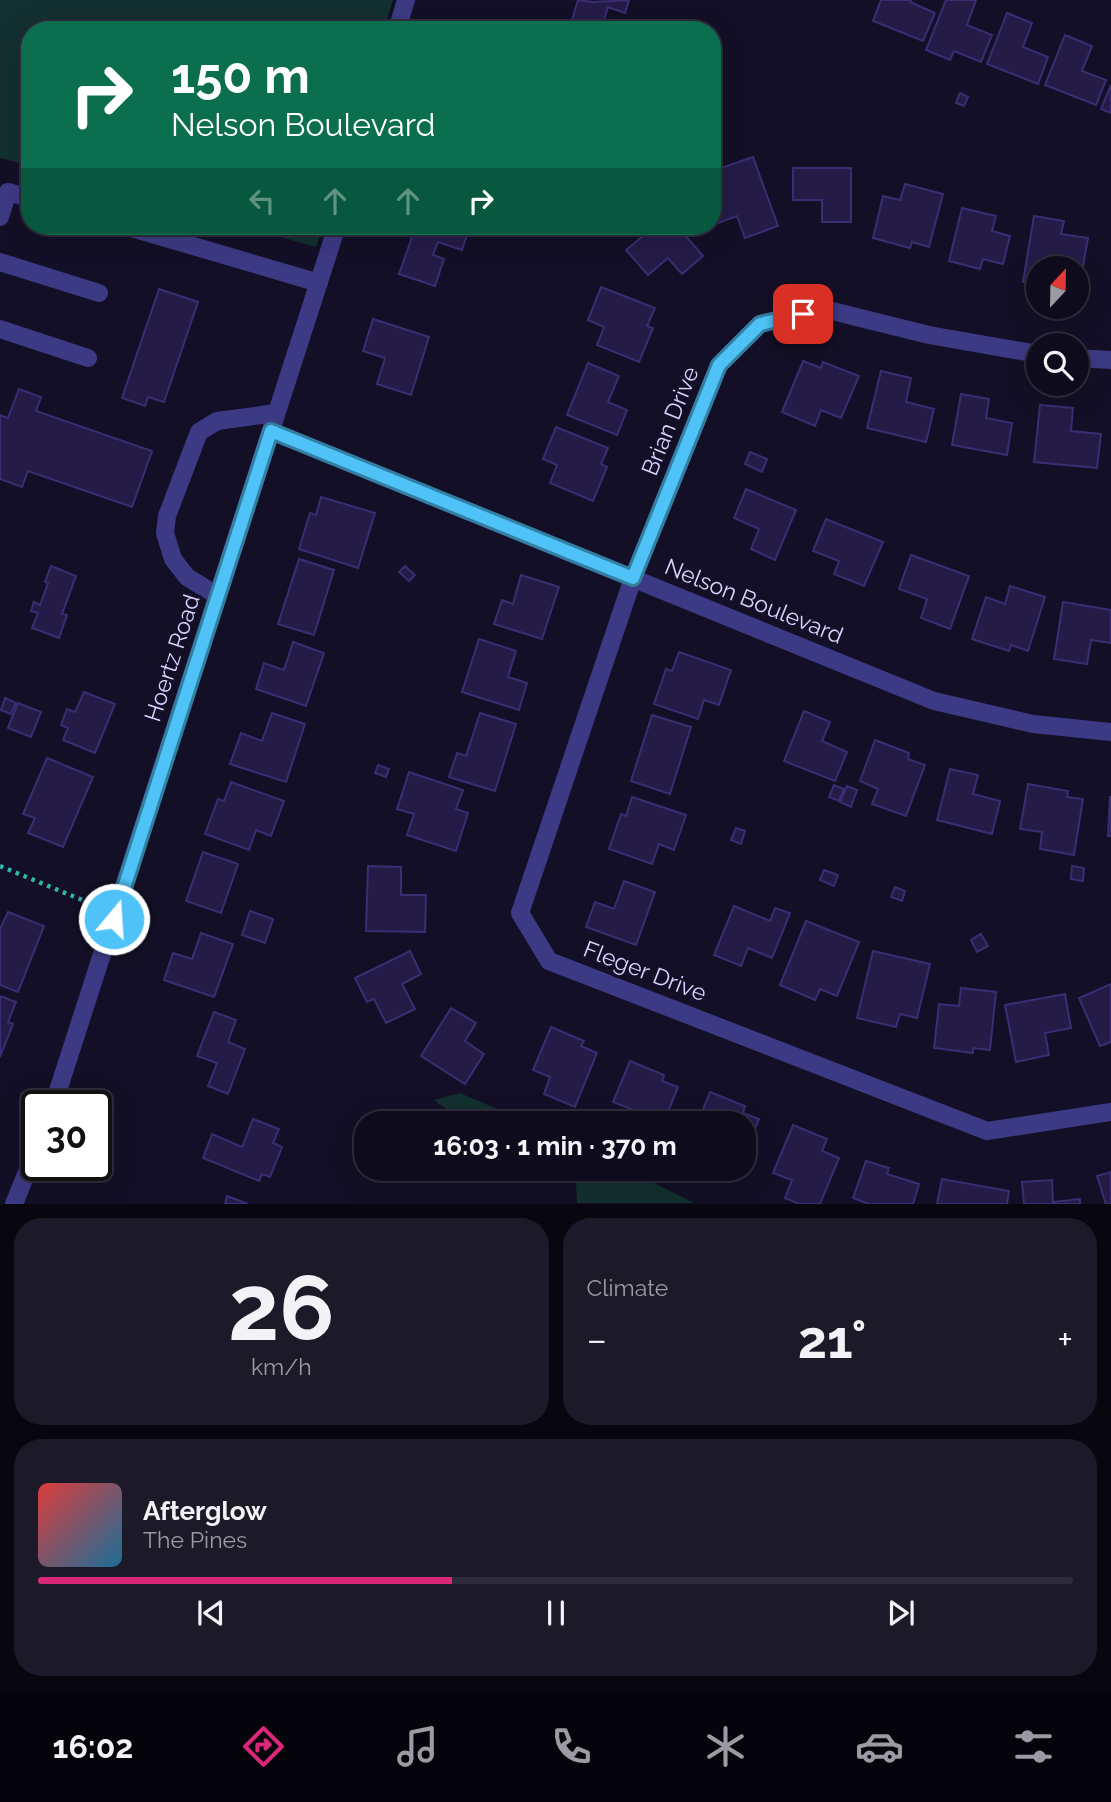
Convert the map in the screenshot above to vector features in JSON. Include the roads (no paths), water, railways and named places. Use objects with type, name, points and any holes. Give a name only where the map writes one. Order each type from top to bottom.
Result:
[{"type":"street","points":[[400,21],[406,0]]},
{"type":"street","points":[[2,206],[8,191],[21,195]]},
{"type":"street","points":[[156,235],[319,283]]},
{"type":"street","name":"Hoertz Road","points":[[58,1090],[334,235]]},
{"type":"street","points":[[0,262],[99,293]]},
{"type":"street","name":"Brian Drive","points":[[633,578],[719,365],[760,324],[824,309],[929,335],[1026,352]]},
{"type":"street","points":[[0,329],[88,358]]},
{"type":"street","points":[[1089,359],[1111,360]]},
{"type":"street","points":[[218,596],[187,578],[173,559],[165,533],[167,516],[199,432],[217,421],[276,413]]},
{"type":"street","name":"Nelson Boulevard","points":[[271,431],[934,701],[1034,724],[1111,732]]},
{"type":"street","name":"Fleger Drive","points":[[633,578],[520,913],[549,961],[988,1131],[1111,1112]]},
{"type":"street","points":[[14,1203],[23,1181]]}]
